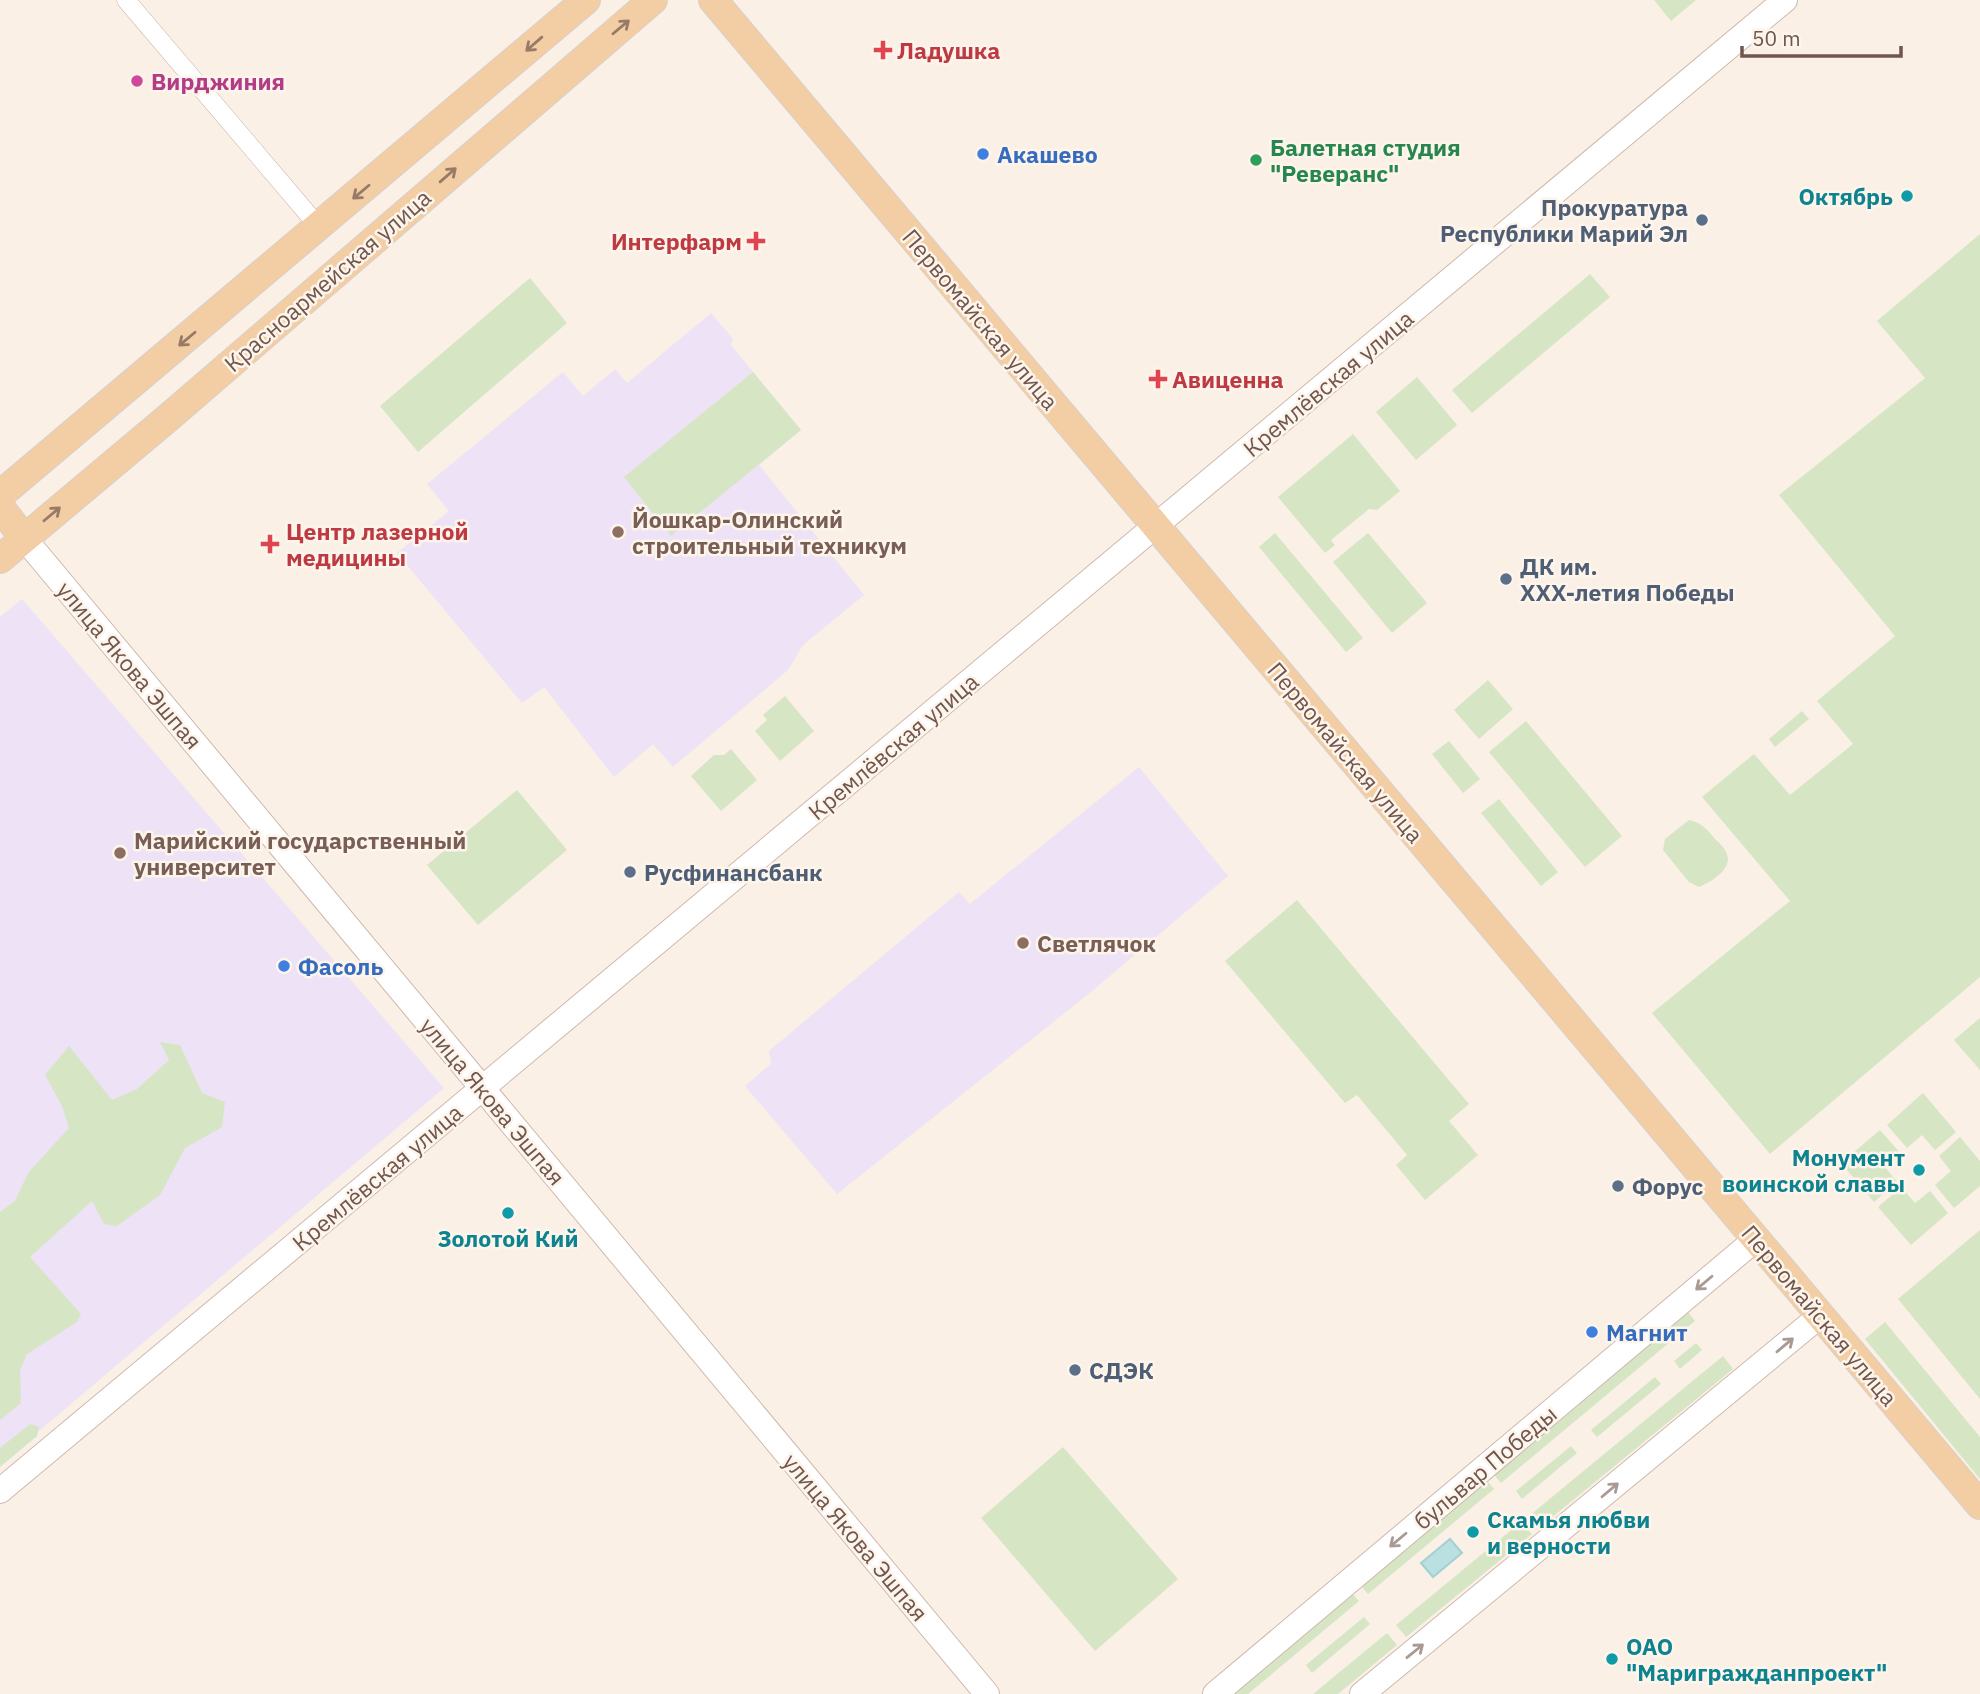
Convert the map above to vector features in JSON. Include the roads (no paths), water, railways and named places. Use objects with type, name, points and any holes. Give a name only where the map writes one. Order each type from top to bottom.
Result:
[{"type":"main road","name":"Красноармейская улица","points":[[0,495],[586,0]]},
{"type":"main road","name":"Красноармейская улица","points":[[0,559],[178,410],[653,0]]},
{"type":"main road","name":"Первомайская улица","points":[[713,0],[1980,1505]]},
{"type":"main road","name":"улица Якова Эшпая","points":[[0,507],[24,538]]},
{"type":"street","points":[[126,0],[319,228]]},
{"type":"street","name":"Кремлёвская улица","points":[[0,1491],[1785,0]]},
{"type":"street","name":"улица Якова Эшпая","points":[[24,538],[987,1694]]},
{"type":"street","name":"бульвар Победы","points":[[1214,1694],[1756,1239]]},
{"type":"street","points":[[1362,1694],[1821,1315]]},
{"type":"water","points":[[1450,1539],[1462,1553],[1433,1577],[1421,1563]]},
{"type":"place","name":"Ладушка","points":[[883,50]]},
{"type":"place","name":"Вирджиния","points":[[137,81]]},
{"type":"place","name":"Акашево","points":[[983,154]]},
{"type":"place","name":"Балетная студия \"Реверанс\"","points":[[1256,160]]},
{"type":"place","name":"Октябрь","points":[[1907,196]]},
{"type":"place","name":"Прокуратура Республики Марий Эл","points":[[1702,220]]},
{"type":"place","name":"Интерфарм","points":[[756,241]]},
{"type":"place","name":"Авиценна","points":[[1158,379]]},
{"type":"place","name":"Йошкар-Олинский строительный техникум","points":[[618,532]]},
{"type":"place","name":"Центр лазерной медицины","points":[[270,544]]},
{"type":"place","name":"ДК им. ХХХ-летия Победы","points":[[1506,579]]},
{"type":"place","name":"Марийский государственный университет","points":[[120,853]]},
{"type":"place","name":"Русфинансбанк","points":[[630,872]]},
{"type":"place","name":"Светлячок","points":[[1023,943]]},
{"type":"place","name":"Фасоль","points":[[284,966]]},
{"type":"place","name":"Монумент воинской славы","points":[[1919,1170]]},
{"type":"place","name":"Форус","points":[[1618,1186]]},
{"type":"place","name":"Золотой Кий","points":[[508,1213]]},
{"type":"place","name":"Магнит","points":[[1592,1332]]},
{"type":"place","name":"СДЭК","points":[[1075,1370]]},
{"type":"place","name":"Скамья любви и верности","points":[[1473,1532]]},
{"type":"place","name":"OAO \"Маригражданпроект\"","points":[[1612,1659]]}]
